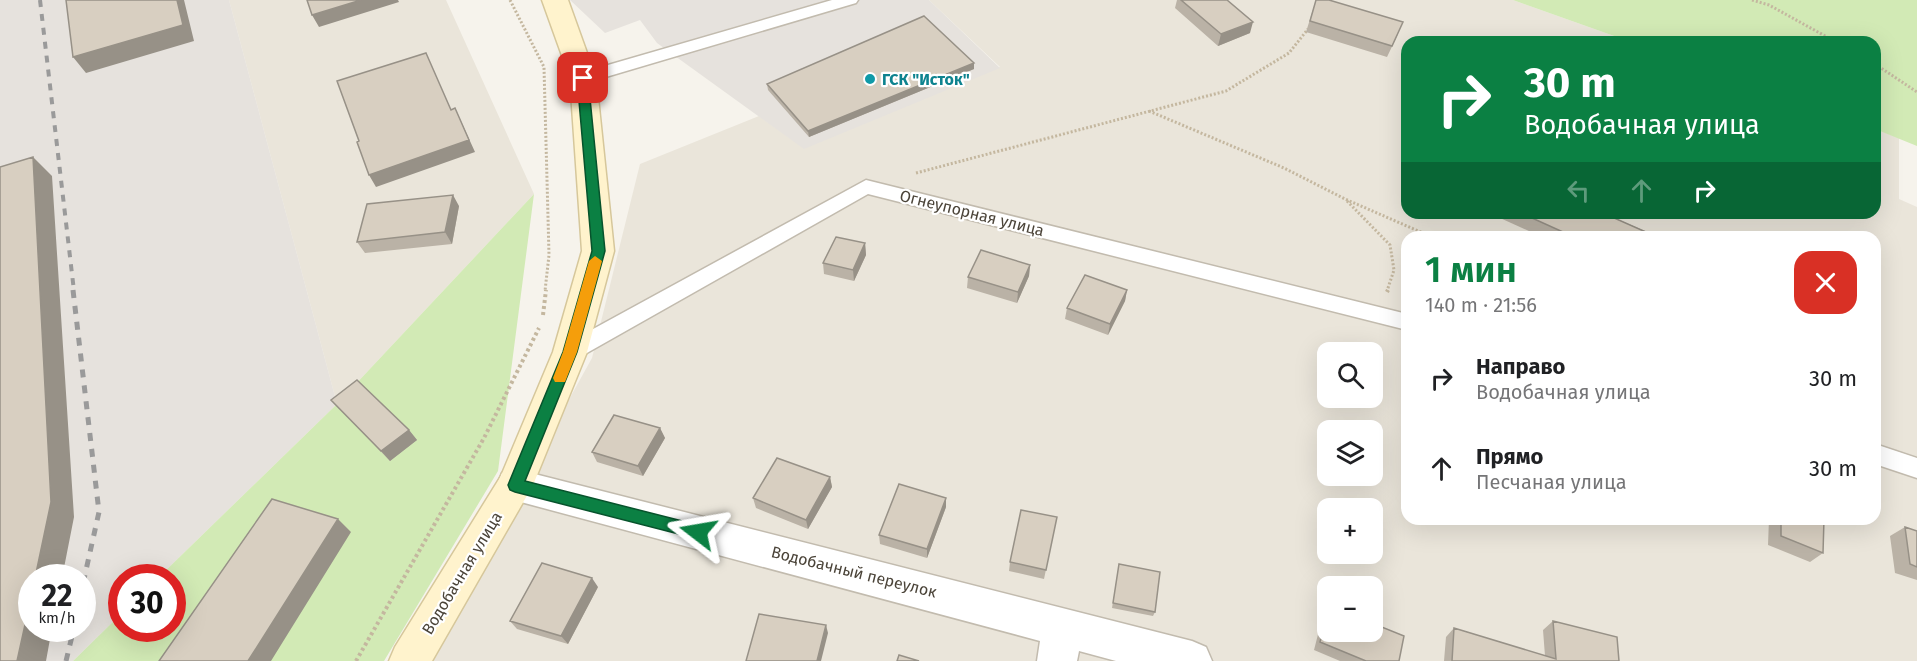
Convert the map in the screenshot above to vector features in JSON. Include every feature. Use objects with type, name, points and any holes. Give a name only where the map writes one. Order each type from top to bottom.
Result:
[{"type":"street","name":"Водобачная улица","points":[[409,661],[515,485],[570,352],[598,251],[583,78],[555,0]]},
{"type":"street","name":"Водобачный переулок","points":[[515,485],[1060,643],[1192,661]]},
{"type":"lane","points":[[583,78],[850,0]]},
{"type":"lane","points":[[570,352],[866,187]]},
{"type":"lane","name":"Огнеупорная улица","points":[[866,187],[1401,320]]},
{"type":"lane","points":[[1881,456],[1917,468]]},
{"type":"path","points":[[356,661],[484,438],[542,322],[549,255],[544,67],[510,0]]},
{"type":"path","points":[[1752,0],[1768,4],[1825,36]]},
{"type":"path","points":[[1764,0],[1768,4]]},
{"type":"path","points":[[866,187],[1226,91],[1289,53],[1309,28]]},
{"type":"path","points":[[1881,68],[1917,92]]},
{"type":"path","points":[[1149,111],[1284,168],[1345,199],[1418,231]]},
{"type":"path","points":[[1345,199],[1390,245],[1394,270],[1389,290],[1363,311]]},
{"type":"shaded area","points":[[0,0],[229,0],[337,404],[172,564],[108,564],[108,627],[96,638],[96,564],[18,564],[18,642],[92,642],[73,661],[0,661]]},
{"type":"shaded area","points":[[229,0],[446,0],[534,194],[337,404]]},
{"type":"shaded area","points":[[570,0],[929,0],[1000,68],[804,149],[657,43],[640,20],[605,33]]},
{"type":"shaded area","points":[[929,0],[1513,0],[1614,36],[1401,36],[1401,219],[1881,219],[1881,131],[1899,138],[1899,199],[1917,207],[1917,661],[424,661],[592,358],[640,164],[759,116],[804,148],[1000,67]]},
{"type":"green space","points":[[1513,0],[1917,0],[1917,146],[1881,131],[1881,36],[1614,36]]},
{"type":"green space","points":[[534,194],[498,471],[384,661],[73,661],[92,642],[96,642],[96,638],[108,627],[108,642],[186,642],[186,564],[172,564],[337,404]]},
{"type":"building","points":[[66,0],[177,0],[183,25],[73,57]]},
{"type":"building","points":[[307,0],[361,0],[312,15]]},
{"type":"building","points":[[1181,0],[1227,0],[1253,22],[1221,34]]},
{"type":"building","points":[[1316,0],[1329,0],[1403,22],[1392,46],[1310,21]]},
{"type":"building","name":"ГСК \"Исток\"","points":[[924,16],[974,63],[808,131],[767,84]]},
{"type":"building","points":[[426,53],[451,110],[455,108],[469,140],[369,175],[337,81]]},
{"type":"building","points":[[33,157],[51,502],[38,564],[18,564],[18,642],[21,642],[17,661],[0,661],[0,167]]},
{"type":"building","points":[[453,195],[445,232],[357,242],[367,204]]},
{"type":"building","points":[[1534,219],[1616,219],[1644,231],[1561,231]]},
{"type":"building","points":[[836,237],[865,243],[853,270],[823,263]]},
{"type":"building","points":[[981,250],[1030,265],[1018,292],[968,277]]},
{"type":"building","points":[[1085,275],[1127,290],[1110,324],[1067,308]]},
{"type":"building","points":[[357,380],[409,430],[381,451],[331,400]]},
{"type":"building","points":[[614,415],[660,428],[638,466],[592,452]]},
{"type":"building","points":[[777,458],[830,477],[806,520],[753,498]]},
{"type":"building","points":[[899,484],[946,498],[927,549],[879,535]]},
{"type":"building","points":[[272,499],[338,519],[248,661],[159,661],[172,642],[186,642],[186,622]]},
{"type":"building","points":[[1021,510],[1057,517],[1046,570],[1010,562]]},
{"type":"building","points":[[1781,525],[1824,525],[1823,553],[1781,536]]},
{"type":"building","points":[[1905,527],[1917,531],[1917,567],[1910,564]]},
{"type":"building","points":[[542,563],[592,578],[561,636],[510,621]]},
{"type":"building","points":[[1119,564],[1160,572],[1155,612],[1113,603]]},
{"type":"building","points":[[759,614],[826,625],[817,661],[746,661]]},
{"type":"building","points":[[1553,621],[1617,637],[1619,661],[1452,661],[1454,628],[1556,659]]},
{"type":"building","points":[[1383,627],[1404,636],[1399,661],[1366,661],[1320,642],[1383,642]]},
{"type":"building","points":[[899,655],[919,661],[897,661]]},
{"type":"railway","points":[[40,0],[74,291]]},
{"type":"railway","points":[[73,290],[99,512],[87,564]]},
{"type":"railway","points":[[66,661],[71,642]]},
{"type":"slow traffic","points":[[560,378],[570,352],[595,261]]},
{"type":"place","name":"ГСК \"Исток\"","points":[[870,79]]},
{"type":"route","points":[[583,78],[598,251],[570,352],[515,485],[698,532]]}]
